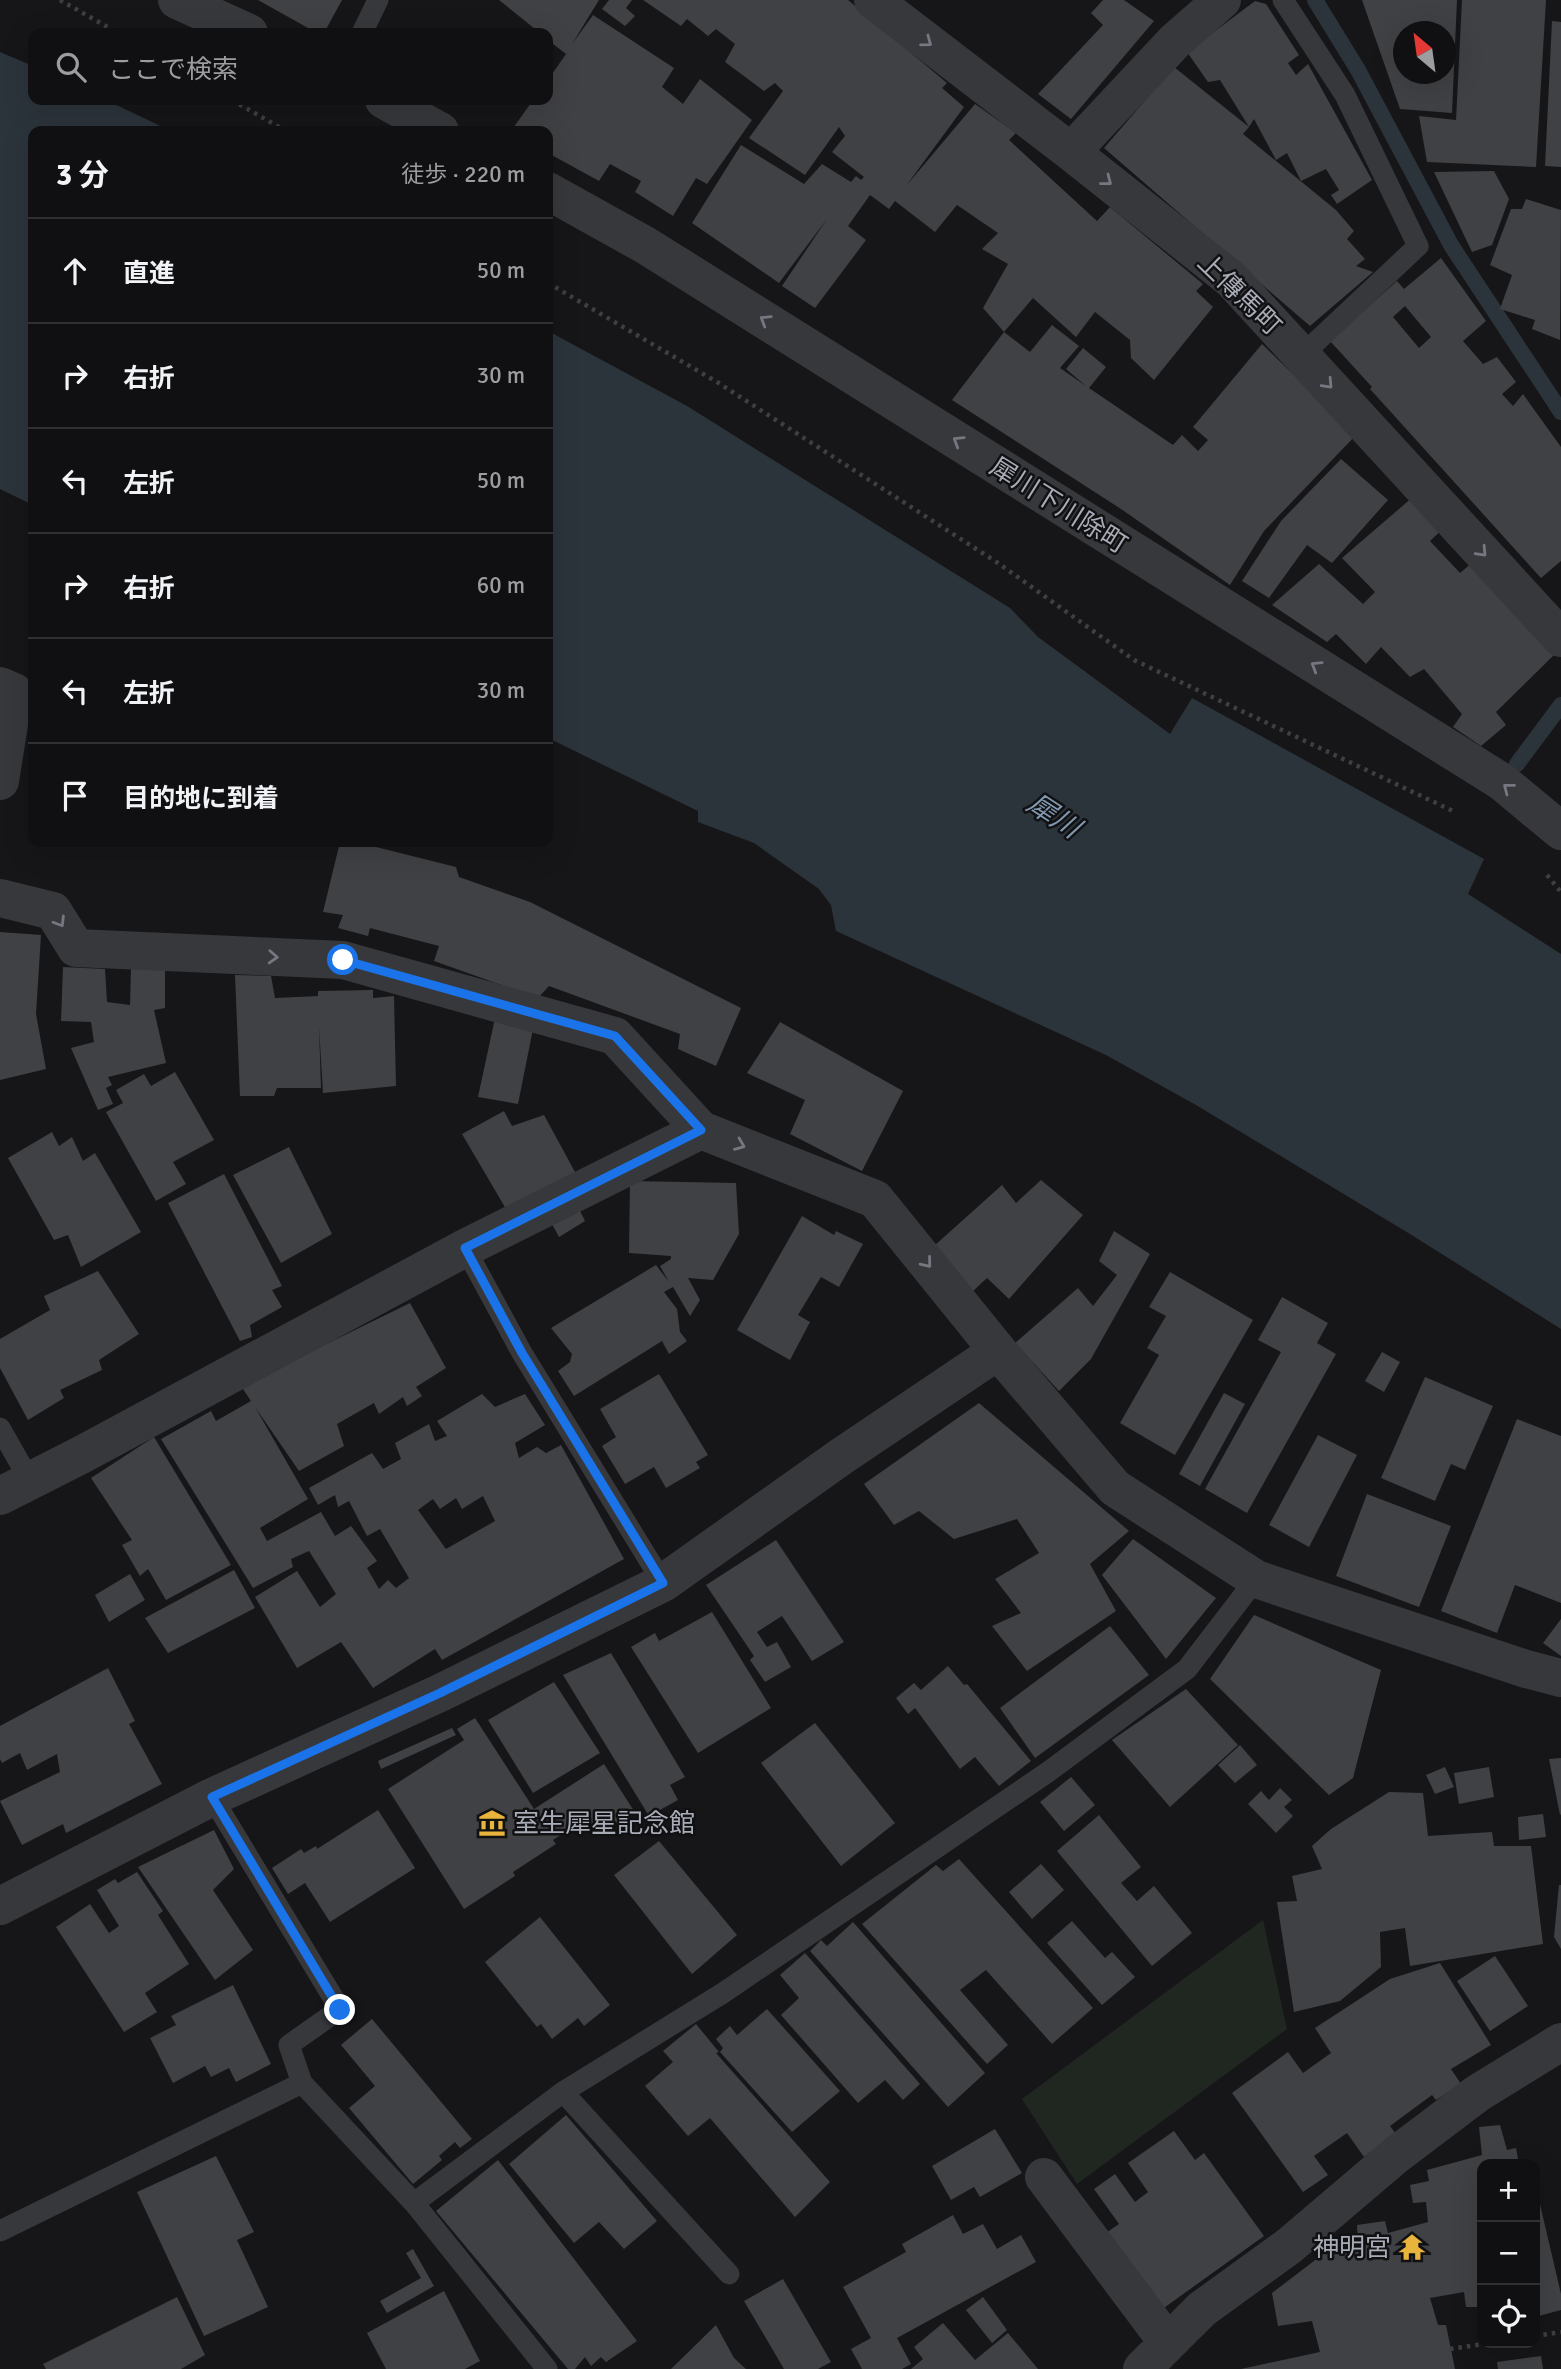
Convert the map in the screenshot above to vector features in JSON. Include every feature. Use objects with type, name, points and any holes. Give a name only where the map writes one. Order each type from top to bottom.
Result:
[{"type":"street","points":[[177,0],[238,28]]},
{"type":"street","name":"上傳馬町","points":[[873,0],[1231,279],[1561,638]]},
{"type":"street","points":[[1071,152],[1175,41],[1222,0]]},
{"type":"street","points":[[393,105],[431,126]]},
{"type":"street","name":"犀川下川除町","points":[[553,194],[645,245],[1502,782],[1561,831]]},
{"type":"street","points":[[0,686],[14,692],[0,781]]},
{"type":"street","points":[[0,898],[53,911],[76,948],[343,960],[615,1036],[701,1130],[875,1199],[1115,1488],[1256,1579],[1513,1665],[1561,1678]]},
{"type":"street","points":[[15,1488],[465,1248],[701,1130]]},
{"type":"street","points":[[0,1906],[212,1797],[440,1693],[663,1583],[998,1350]]},
{"type":"street","points":[[1044,2177],[1155,2356],[1202,2309],[1289,2245],[1396,2155],[1478,2093],[1561,2042]]},
{"type":"lane","points":[[364,28],[377,0]]},
{"type":"lane","points":[[1283,0],[1345,95],[1418,246],[1302,355]]},
{"type":"lane","points":[[465,1248],[522,1353],[663,1583]]},
{"type":"lane","points":[[0,1428],[15,1488]]},
{"type":"lane","points":[[414,2203],[563,2092],[723,1993],[1048,1772],[1187,1669],[1256,1579]]},
{"type":"lane","points":[[212,1797],[340,2010],[289,2045],[302,2083],[414,2203],[547,2369]]},
{"type":"lane","points":[[0,2231],[302,2083]]},
{"type":"lane","points":[[563,2092],[729,2274]]},
{"type":"path","points":[[61,0],[109,28]]},
{"type":"path","points":[[241,105],[277,126]]},
{"type":"path","points":[[553,286],[741,397],[998,563],[1134,660],[1467,817]]},
{"type":"path","points":[[1543,871],[1561,892]]},
{"type":"path","points":[[1540,2335],[1561,2332]]},
{"type":"path","points":[[1450,2349],[1477,2345]]},
{"type":"shaded area","points":[[1263,1920],[1287,2029],[1077,2184],[1022,2099]]},
{"type":"water","points":[[0,52],[28,64],[28,105],[116,105],[161,126],[28,126],[28,503],[0,489]]},
{"type":"water","name":"犀川","points":[[553,334],[687,406],[1010,608],[1038,637],[1170,734],[1192,698],[1484,859],[1468,894],[1561,954],[1561,1329],[1196,1105],[1106,1055],[836,931],[831,905],[819,889],[754,843],[698,822],[698,811],[553,740]]},
{"type":"building","points":[[258,0],[342,0],[327,28],[308,28]]},
{"type":"building","points":[[499,0],[599,0],[572,44],[593,15],[674,68],[662,87],[683,104],[700,79],[752,120],[707,184],[696,178],[673,216],[635,192],[641,181],[610,164],[599,181],[553,156],[553,126],[515,126],[529,105],[553,105],[553,73],[566,54],[553,44],[553,28],[534,28]]},
{"type":"building","points":[[609,0],[632,0],[626,8],[635,16],[625,26],[602,9]]},
{"type":"building","points":[[643,0],[848,0],[947,83],[942,88],[964,107],[906,186],[975,104],[1016,133],[1009,140],[1097,221],[1110,207],[1203,284],[1196,291],[1213,307],[1154,380],[1131,358],[1130,340],[1095,312],[1076,337],[1033,298],[1004,332],[983,308],[1008,264],[982,249],[998,233],[957,205],[935,232],[895,201],[889,209],[870,195],[848,226],[866,240],[815,308],[782,286],[827,219],[779,283],[692,223],[741,145],[804,184],[822,164],[851,182],[856,176],[861,180],[864,177],[832,152],[845,136],[839,127],[805,175],[749,138],[783,91],[775,83],[764,91],[725,62],[735,44],[716,29],[708,36],[687,19],[681,26]]},
{"type":"building","points":[[1103,0],[1124,0],[1154,21],[1071,119],[1038,94],[1103,25],[1091,13]]},
{"type":"building","points":[[1362,0],[1457,0],[1456,23],[1393,21],[1393,84],[1453,84],[1452,113],[1400,109]]},
{"type":"building","points":[[1462,0],[1546,0],[1536,167],[1427,162],[1419,116],[1456,120]]},
{"type":"building","points":[[1255,1],[1266,4],[1299,55],[1288,63],[1296,75],[1308,64],[1372,180],[1337,204],[1331,195],[1339,190],[1326,169],[1301,181],[1287,153],[1276,160],[1254,119],[1249,127],[1220,80],[1208,82],[1187,52]]},
{"type":"building","points":[[1552,21],[1561,22],[1561,167],[1545,166]]},
{"type":"building","points":[[1174,67],[1249,127],[1243,134],[1336,210],[1354,231],[1347,239],[1365,259],[1356,266],[1373,272],[1310,326],[1104,148]]},
{"type":"building","points":[[1494,171],[1509,199],[1492,245],[1472,252],[1434,172]]},
{"type":"building","points":[[1526,199],[1561,210],[1560,340],[1532,329],[1535,320],[1500,309],[1512,275],[1490,265],[1511,209],[1522,209]]},
{"type":"building","points":[[1441,258],[1486,321],[1463,341],[1483,364],[1497,357],[1516,382],[1502,394],[1513,406],[1523,394],[1561,447],[1561,561],[1541,578],[1330,341],[1397,281],[1404,289]],"holes":[[[1405,306],[1431,337],[1419,348],[1393,317]]]},
{"type":"building","points":[[1052,325],[1079,346],[1060,368],[1086,386],[1066,369],[1083,348],[1106,367],[1089,388],[1173,445],[1182,435],[1198,451],[1208,440],[1193,427],[1262,344],[1356,435],[1264,531],[1230,585],[1121,509],[952,400],[1004,332],[1030,352]]},
{"type":"building","points":[[1341,459],[1388,500],[1332,563],[1307,545],[1269,598],[1242,581],[1281,521]]},
{"type":"building","points":[[1414,496],[1446,526],[1430,541],[1460,573],[1473,562],[1555,654],[1496,712],[1506,725],[1481,746],[1453,727],[1462,714],[1424,669],[1410,677],[1381,647],[1366,664],[1336,634],[1327,642],[1272,605],[1319,564],[1363,604],[1375,592],[1342,558]]},
{"type":"building","points":[[339,847],[376,847],[456,867],[459,877],[530,902],[741,1008],[716,1066],[678,1049],[680,1034],[549,986],[538,998],[434,961],[439,946],[370,928],[368,936],[338,928],[343,915],[323,912]]},
{"type":"building","points":[[0,932],[41,935],[36,1014],[46,1069],[0,1080]]},
{"type":"building","points":[[63,967],[105,969],[107,1002],[130,1005],[131,968],[165,970],[165,1008],[154,1010],[166,1063],[108,1077],[112,1085],[106,1088],[113,1104],[98,1110],[71,1048],[94,1042],[91,1022],[61,1021]]},
{"type":"building","points":[[235,975],[271,976],[275,998],[318,996],[318,991],[373,990],[373,998],[394,996],[396,1086],[323,1093],[319,1027],[321,1088],[277,1088],[274,1096],[240,1096]]},
{"type":"building","points":[[495,1018],[533,1029],[518,1104],[478,1097]]},
{"type":"building","points":[[780,1022],[903,1091],[862,1171],[790,1134],[805,1100],[747,1073]]},
{"type":"building","points":[[175,1072],[214,1140],[173,1162],[186,1184],[156,1201],[106,1112],[123,1103],[116,1090],[144,1074],[151,1086]]},
{"type":"building","points":[[504,1111],[512,1126],[544,1115],[575,1172],[506,1209],[462,1134]]},
{"type":"building","points":[[52,1132],[59,1146],[72,1137],[83,1161],[95,1153],[141,1232],[81,1267],[68,1235],[54,1240],[8,1158]]},
{"type":"building","points":[[289,1147],[332,1234],[281,1263],[233,1175]]},
{"type":"building","points":[[224,1174],[282,1286],[272,1290],[282,1307],[250,1325],[252,1337],[240,1341],[168,1203]]},
{"type":"building","points":[[1041,1180],[1083,1215],[1009,1299],[987,1278],[972,1292],[934,1246],[1002,1185],[1016,1203]]},
{"type":"building","points":[[630,1181],[736,1183],[739,1234],[713,1280],[688,1278],[700,1300],[690,1316],[673,1287],[664,1292],[677,1309],[680,1332],[687,1341],[669,1354],[662,1341],[574,1396],[558,1371],[570,1362],[572,1354],[551,1328],[656,1265],[669,1282],[660,1266],[671,1259],[671,1256],[629,1253]]},
{"type":"building","points":[[579,1209],[585,1221],[559,1237],[552,1224]]},
{"type":"building","points":[[802,1216],[834,1235],[836,1231],[863,1244],[839,1287],[821,1277],[798,1315],[810,1322],[790,1360],[737,1330]]},
{"type":"building","points":[[1114,1231],[1150,1254],[1091,1359],[1059,1391],[1015,1343],[1078,1288],[1093,1306],[1117,1275],[1099,1261]]},
{"type":"building","points":[[98,1271],[139,1334],[99,1360],[102,1370],[60,1390],[64,1398],[28,1420],[0,1368],[0,1339],[50,1310],[44,1296]]},
{"type":"building","points":[[1170,1272],[1253,1320],[1175,1455],[1120,1423],[1159,1355],[1147,1348],[1166,1316],[1149,1307]]},
{"type":"building","points":[[1282,1297],[1328,1323],[1317,1343],[1336,1354],[1247,1513],[1205,1489],[1281,1352],[1258,1340]]},
{"type":"building","points":[[410,1303],[446,1368],[416,1387],[422,1396],[407,1406],[403,1397],[379,1414],[374,1403],[337,1424],[344,1446],[299,1471],[255,1407],[308,1499],[260,1528],[267,1541],[321,1512],[335,1536],[351,1526],[377,1561],[367,1568],[379,1589],[388,1580],[396,1588],[409,1578],[380,1529],[367,1536],[349,1501],[338,1507],[335,1495],[318,1505],[309,1488],[372,1453],[383,1469],[401,1459],[395,1443],[429,1424],[435,1441],[447,1436],[437,1421],[482,1394],[495,1407],[525,1394],[545,1425],[515,1443],[519,1458],[537,1447],[546,1453],[561,1445],[624,1559],[442,1660],[435,1649],[373,1688],[341,1642],[297,1668],[255,1597],[297,1571],[320,1607],[336,1594],[309,1551],[291,1559],[293,1567],[253,1588],[161,1439],[211,1411],[216,1421],[251,1401],[241,1386]],"holes":[[[483,1496],[495,1521],[446,1549],[418,1510],[433,1499],[440,1509],[456,1498],[462,1509]]]},
{"type":"building","points":[[1382,1352],[1400,1362],[1384,1392],[1365,1381]]},
{"type":"building","points":[[659,1374],[708,1455],[696,1462],[700,1468],[666,1488],[654,1467],[625,1484],[602,1446],[616,1437],[600,1409]]},
{"type":"building","points":[[1425,1377],[1493,1406],[1465,1470],[1451,1464],[1435,1501],[1381,1478]]},
{"type":"building","points":[[1224,1393],[1245,1404],[1200,1486],[1179,1474]]},
{"type":"building","points":[[979,1403],[1129,1531],[1090,1564],[1116,1611],[1027,1671],[992,1626],[1021,1613],[995,1579],[1039,1553],[1017,1519],[954,1539],[919,1511],[894,1525],[864,1484]]},
{"type":"building","points":[[1517,1419],[1561,1436],[1561,1603],[1515,1585],[1497,1633],[1441,1611]]},
{"type":"building","points":[[1318,1435],[1357,1455],[1309,1547],[1269,1525]]},
{"type":"building","points":[[154,1437],[231,1565],[166,1600],[148,1569],[140,1576],[122,1545],[132,1540],[91,1478]]},
{"type":"building","points":[[1367,1494],[1451,1526],[1419,1607],[1336,1576]]},
{"type":"building","points":[[1133,1539],[1216,1598],[1166,1659],[1102,1575]]},
{"type":"building","points":[[776,1540],[844,1642],[812,1661],[782,1616],[757,1632],[767,1647],[777,1642],[791,1667],[765,1682],[750,1660],[754,1656],[706,1585]]},
{"type":"building","points":[[234,1570],[255,1608],[168,1653],[145,1618]]},
{"type":"building","points":[[130,1574],[145,1600],[109,1622],[95,1595]]},
{"type":"building","points":[[712,1612],[771,1708],[698,1753],[631,1647],[655,1633],[659,1641]]},
{"type":"building","points":[[1254,1615],[1381,1670],[1353,1778],[1329,1795],[1210,1679]]},
{"type":"building","points":[[1561,1619],[1561,1656],[1543,1643]]},
{"type":"building","points":[[1110,1626],[1149,1675],[1035,1758],[1000,1708]]},
{"type":"building","points":[[611,1653],[685,1777],[670,1785],[678,1800],[649,1816],[563,1675]]},
{"type":"building","points":[[948,1666],[964,1685],[967,1684],[1031,1761],[999,1786],[975,1757],[960,1769],[915,1708],[908,1714],[896,1698],[914,1683],[921,1690]]},
{"type":"building","points":[[108,1668],[135,1721],[129,1724],[162,1784],[66,1833],[63,1824],[22,1845],[0,1801],[60,1772],[57,1754],[27,1770],[20,1753],[2,1763],[0,1726]]},
{"type":"building","points":[[554,1682],[600,1753],[533,1793],[488,1720]]},
{"type":"building","points":[[1186,1689],[1238,1745],[1170,1807],[1112,1740]]},
{"type":"building","points":[[475,1718],[534,1809],[604,1764],[634,1811],[597,1836],[586,1818],[553,1840],[556,1844],[513,1872],[515,1876],[464,1909],[388,1789],[464,1740],[457,1729]]},
{"type":"building","points":[[815,1723],[895,1823],[841,1866],[761,1763]]},
{"type":"building","points":[[452,1728],[456,1735],[381,1769],[378,1761]]},
{"type":"building","points":[[1240,1745],[1257,1765],[1235,1783],[1218,1765]]},
{"type":"building","points":[[1561,1758],[1561,1814],[1560,1815],[1549,1759]]},
{"type":"building","points":[[1445,1767],[1454,1787],[1435,1794],[1426,1775]]},
{"type":"building","points":[[1489,1767],[1494,1797],[1459,1804],[1454,1773]]},
{"type":"building","points":[[1071,1777],[1095,1805],[1064,1831],[1040,1802]]},
{"type":"building","points":[[1280,1788],[1292,1800],[1284,1807],[1293,1816],[1276,1833],[1248,1804],[1261,1791],[1269,1800]]},
{"type":"building","points":[[1389,1792],[1423,1793],[1428,1836],[1492,1832],[1494,1846],[1531,1846],[1543,1944],[1410,1966],[1405,1928],[1380,1932],[1381,1967],[1340,2001],[1294,2012],[1277,1902],[1297,1901],[1292,1876],[1322,1869],[1312,1846],[1331,1829]]},
{"type":"building","points":[[378,1810],[415,1868],[330,1922],[305,1883],[288,1894],[272,1868],[301,1849],[304,1853],[316,1846],[317,1849]]},
{"type":"building","points":[[1543,1814],[1546,1837],[1519,1840],[1518,1817]]},
{"type":"building","points":[[1099,1815],[1141,1867],[1121,1883],[1137,1901],[1154,1886],[1192,1933],[1152,1966],[1057,1851]]},
{"type":"building","points":[[214,1830],[234,1869],[213,1890],[253,1950],[215,1980],[138,1867]]},
{"type":"building","points":[[659,1841],[737,1935],[692,1974],[614,1875]]},
{"type":"building","points":[[959,1859],[1093,2008],[1052,2044],[986,1970],[960,1990],[1008,2045],[987,2064],[862,1924],[936,1865],[943,1871]]},
{"type":"building","points":[[1041,1864],[1064,1890],[1032,1919],[1009,1892]]},
{"type":"building","points":[[137,1872],[163,1911],[158,1915],[189,1964],[145,1993],[157,2012],[124,2032],[56,1927],[90,1904],[109,1933],[119,1926],[97,1890],[115,1879],[118,1883]]},
{"type":"building","points":[[1561,1885],[1561,1949],[1554,1937]]},
{"type":"building","points":[[540,1917],[610,2005],[584,2026],[578,2018],[552,2039],[541,2024],[537,2027],[485,1962]]},
{"type":"building","points":[[1072,1921],[1105,1958],[1112,1952],[1135,1977],[1102,2005],[1047,1943]]},
{"type":"building","points":[[853,1922],[985,2073],[948,2107],[810,1951],[821,1940],[827,1946]]},
{"type":"building","points":[[805,1953],[920,2084],[903,2100],[885,2080],[858,2103],[781,2015],[799,1998],[780,1975]]},
{"type":"building","points":[[1495,1956],[1528,2006],[1490,2031],[1457,1981]]},
{"type":"building","points":[[1440,1963],[1491,2045],[1451,2069],[1461,2084],[1436,2100],[1432,2095],[1390,2126],[1396,2134],[1364,2157],[1347,2133],[1314,2156],[1328,2175],[1303,2192],[1232,2093],[1288,2052],[1303,2073],[1331,2053],[1315,2028],[1390,1979]]},
{"type":"building","points":[[233,1985],[271,2064],[236,2082],[229,2068],[211,2077],[205,2066],[173,2083],[150,2038],[176,2025],[171,2016]]},
{"type":"building","points":[[767,2009],[840,2091],[792,2132],[720,2052],[723,2048],[716,2039],[730,2026],[737,2035]]},
{"type":"building","points":[[372,2019],[472,2139],[460,2148],[455,2142],[439,2156],[442,2160],[413,2184],[349,2108],[375,2086],[341,2045]]},
{"type":"building","points":[[696,2024],[719,2052],[716,2053],[830,2182],[795,2217],[710,2118],[688,2136],[645,2086],[673,2062],[663,2051]]},
{"type":"building","points":[[566,2115],[657,2221],[624,2249],[599,2222],[574,2243],[509,2164]]},
{"type":"building","name":"神明宮","points":[[1500,2125],[1507,2150],[1516,2148],[1518,2159],[1477,2159],[1477,2307],[1466,2307],[1464,2292],[1430,2298],[1438,2325],[1446,2325],[1455,2369],[1241,2369],[1320,2352],[1312,2321],[1278,2326],[1272,2293],[1327,2251],[1358,2243],[1357,2225],[1385,2221],[1388,2233],[1428,2222],[1426,2202],[1413,2203],[1410,2185],[1429,2181],[1427,2170],[1482,2155],[1479,2127]]},
{"type":"building","points":[[995,2129],[1022,2173],[980,2197],[974,2187],[951,2200],[932,2166]]},
{"type":"building","points":[[1174,2131],[1195,2160],[1204,2153],[1264,2236],[1161,2310],[1106,2233],[1119,2224],[1094,2189],[1115,2174],[1135,2202],[1148,2192],[1128,2163]]},
{"type":"building","points":[[216,2156],[254,2232],[237,2240],[268,2307],[204,2336],[137,2192]]},
{"type":"building","points":[[498,2160],[637,2341],[606,2362],[601,2357],[591,2366],[585,2357],[575,2369],[568,2369],[436,2211]]},
{"type":"building","points":[[1540,2204],[1561,2294],[1561,2310],[1540,2316]]},
{"type":"building","points":[[953,2215],[963,2234],[983,2224],[997,2249],[1021,2235],[1036,2262],[897,2338],[911,2364],[902,2369],[862,2369],[851,2349],[871,2338],[843,2287],[906,2252],[902,2244]]},
{"type":"building","points":[[413,2249],[434,2286],[387,2313],[380,2301],[421,2278],[406,2253]]},
{"type":"building","points":[[783,2279],[831,2362],[818,2369],[784,2369],[744,2301]]},
{"type":"building","points":[[444,2291],[480,2361],[465,2369],[386,2369],[367,2333]]},
{"type":"building","points":[[177,2297],[205,2355],[181,2369],[46,2369],[43,2364]]},
{"type":"building","points":[[983,2297],[1007,2330],[992,2343],[966,2310]]},
{"type":"building","points":[[943,2323],[975,2360],[1008,2333],[1038,2369],[911,2369],[923,2359],[914,2347]]},
{"type":"building","points":[[716,2325],[734,2358],[746,2369],[671,2369]]},
{"type":"building","points":[[1541,2356],[1543,2369],[1498,2369],[1497,2362]]},
{"type":"waterway","points":[[1315,0],[1358,70],[1451,245],[1561,412]]},
{"type":"waterway","points":[[1517,764],[1561,705]]},
{"type":"place","name":"室生犀星記念館","points":[[492,1823]]},
{"type":"place","name":"神明宮","points":[[1412,2247]]},
{"type":"route","points":[[340,2010],[212,1797],[440,1693],[663,1583],[522,1353],[465,1248],[701,1130],[615,1036],[343,960]]}]
